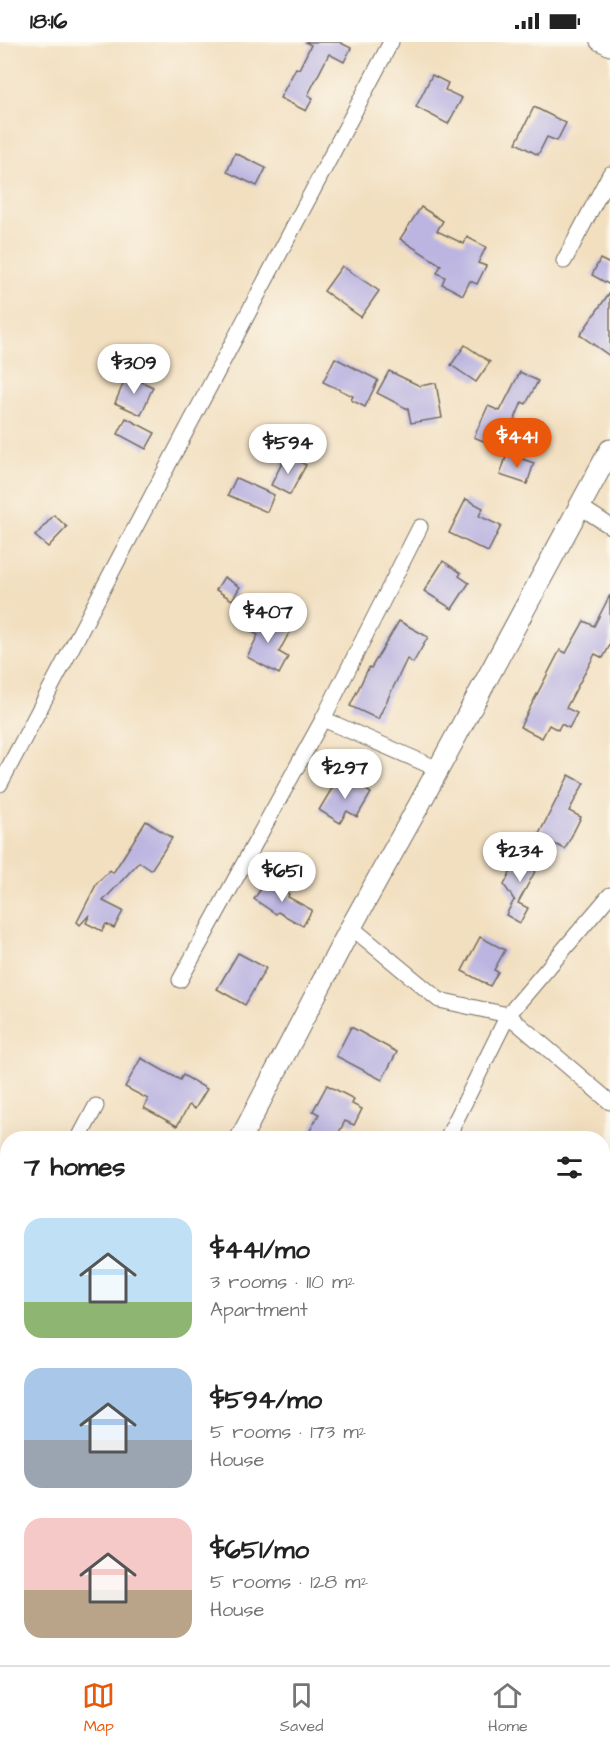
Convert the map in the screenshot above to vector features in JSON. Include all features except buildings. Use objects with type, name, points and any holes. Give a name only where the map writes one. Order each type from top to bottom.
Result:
[{"type":"street","points":[[0,784],[391,42]]},
{"type":"street","points":[[598,42],[610,48]]},
{"type":"street","points":[[564,261],[610,174]]},
{"type":"street","points":[[245,1131],[351,927],[610,450]]},
{"type":"street","points":[[579,506],[610,526]]},
{"type":"street","points":[[180,980],[323,718],[420,526]]},
{"type":"street","points":[[323,718],[438,769]]},
{"type":"street","points":[[450,1131],[508,1015],[610,895]]},
{"type":"street","points":[[351,927],[439,1000],[508,1015],[610,1102]]},
{"type":"street","points":[[83,1131],[96,1106]]}]
